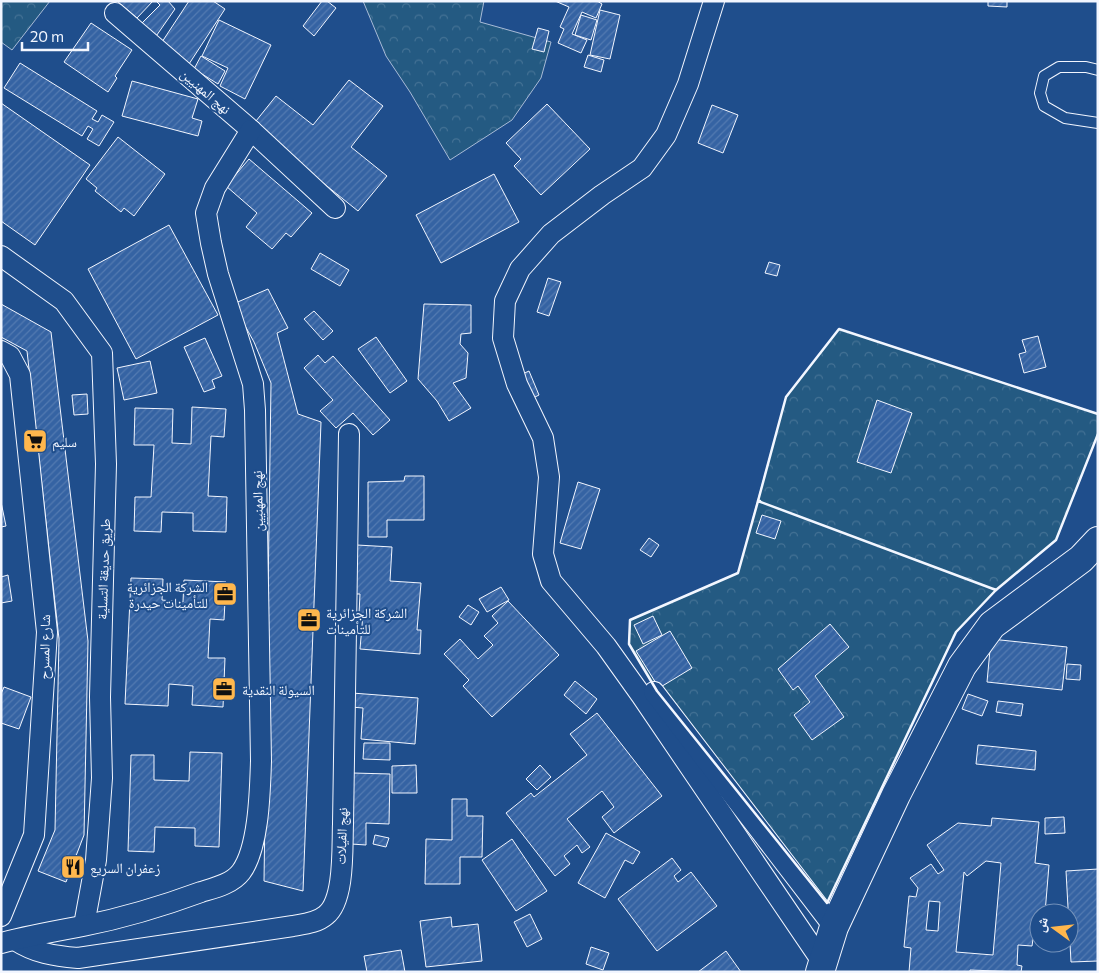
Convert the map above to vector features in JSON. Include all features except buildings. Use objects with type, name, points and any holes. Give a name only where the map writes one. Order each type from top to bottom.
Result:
[{"type":"street","points":[[714,1],[688,84],[666,135],[642,168],[602,195],[551,234],[520,269],[505,301],[503,338],[517,384],[543,438],[549,477],[543,554],[550,581],[606,646],[641,695],[821,967]]},
{"type":"street","name":"نهج المهنيين","points":[[115,14],[251,130],[335,208]]},
{"type":"street","name":"نهج المهنيين","points":[[84,926],[143,911],[229,882],[242,871],[256,829],[261,775],[253,384],[218,274],[210,242],[206,213],[215,188],[251,130]]},
{"type":"street","name":"طريق حديقة التسلية","points":[[1,256],[64,301],[102,354],[106,464],[100,697],[102,778],[96,860],[84,926]]},
{"type":"street","name":"شارع المسرح","points":[[1,351],[10,356],[20,375],[47,632],[34,835],[1,916]]},
{"type":"street","name":"نهج الفيلات","points":[[8,941],[34,951],[78,958],[293,926],[315,921],[325,916],[332,909],[340,880],[349,434]]},
{"type":"street","points":[[821,967],[834,927],[896,795],[962,666],[992,625],[1081,559],[1098,541]]},
{"type":"street","points":[[606,646],[655,693],[834,927]]},
{"type":"street","points":[[8,941],[84,926]]},
{"type":"lane","points":[[1098,70],[1086,67],[1059,67],[1044,76],[1040,93],[1044,106],[1065,118],[1098,123]]},
{"type":"green space","points":[[1,1],[50,1],[12,50],[1,42]]},
{"type":"green space","points":[[363,1],[484,1],[480,22],[551,42],[541,78],[512,120],[450,160],[410,92],[386,56]]},
{"type":"green space","points":[[839,329],[1098,414],[1098,434],[1056,540],[996,590],[956,632],[827,903],[657,691],[629,644],[630,620],[738,573],[786,397]]},
{"type":"wall","points":[[760,501],[758,501],[786,397],[839,329],[1098,414]]},
{"type":"wall","points":[[994,589],[996,590],[1056,540],[1098,434]]},
{"type":"wall","points":[[758,501],[996,590],[956,632],[827,903],[657,691],[629,644],[630,620],[738,573],[758,501]]},
{"type":"place","name":"سليم","points":[[35,441]]},
{"type":"place","name":"الشركة الجزائرية للتأمينات حيدرة","points":[[225,594]]},
{"type":"place","name":"الشركة الجزائرية للتأمينات","points":[[309,620]]},
{"type":"place","name":"السيولة النقدية","points":[[224,689]]},
{"type":"place","name":"زعفران السريع","points":[[73,867]]}]
